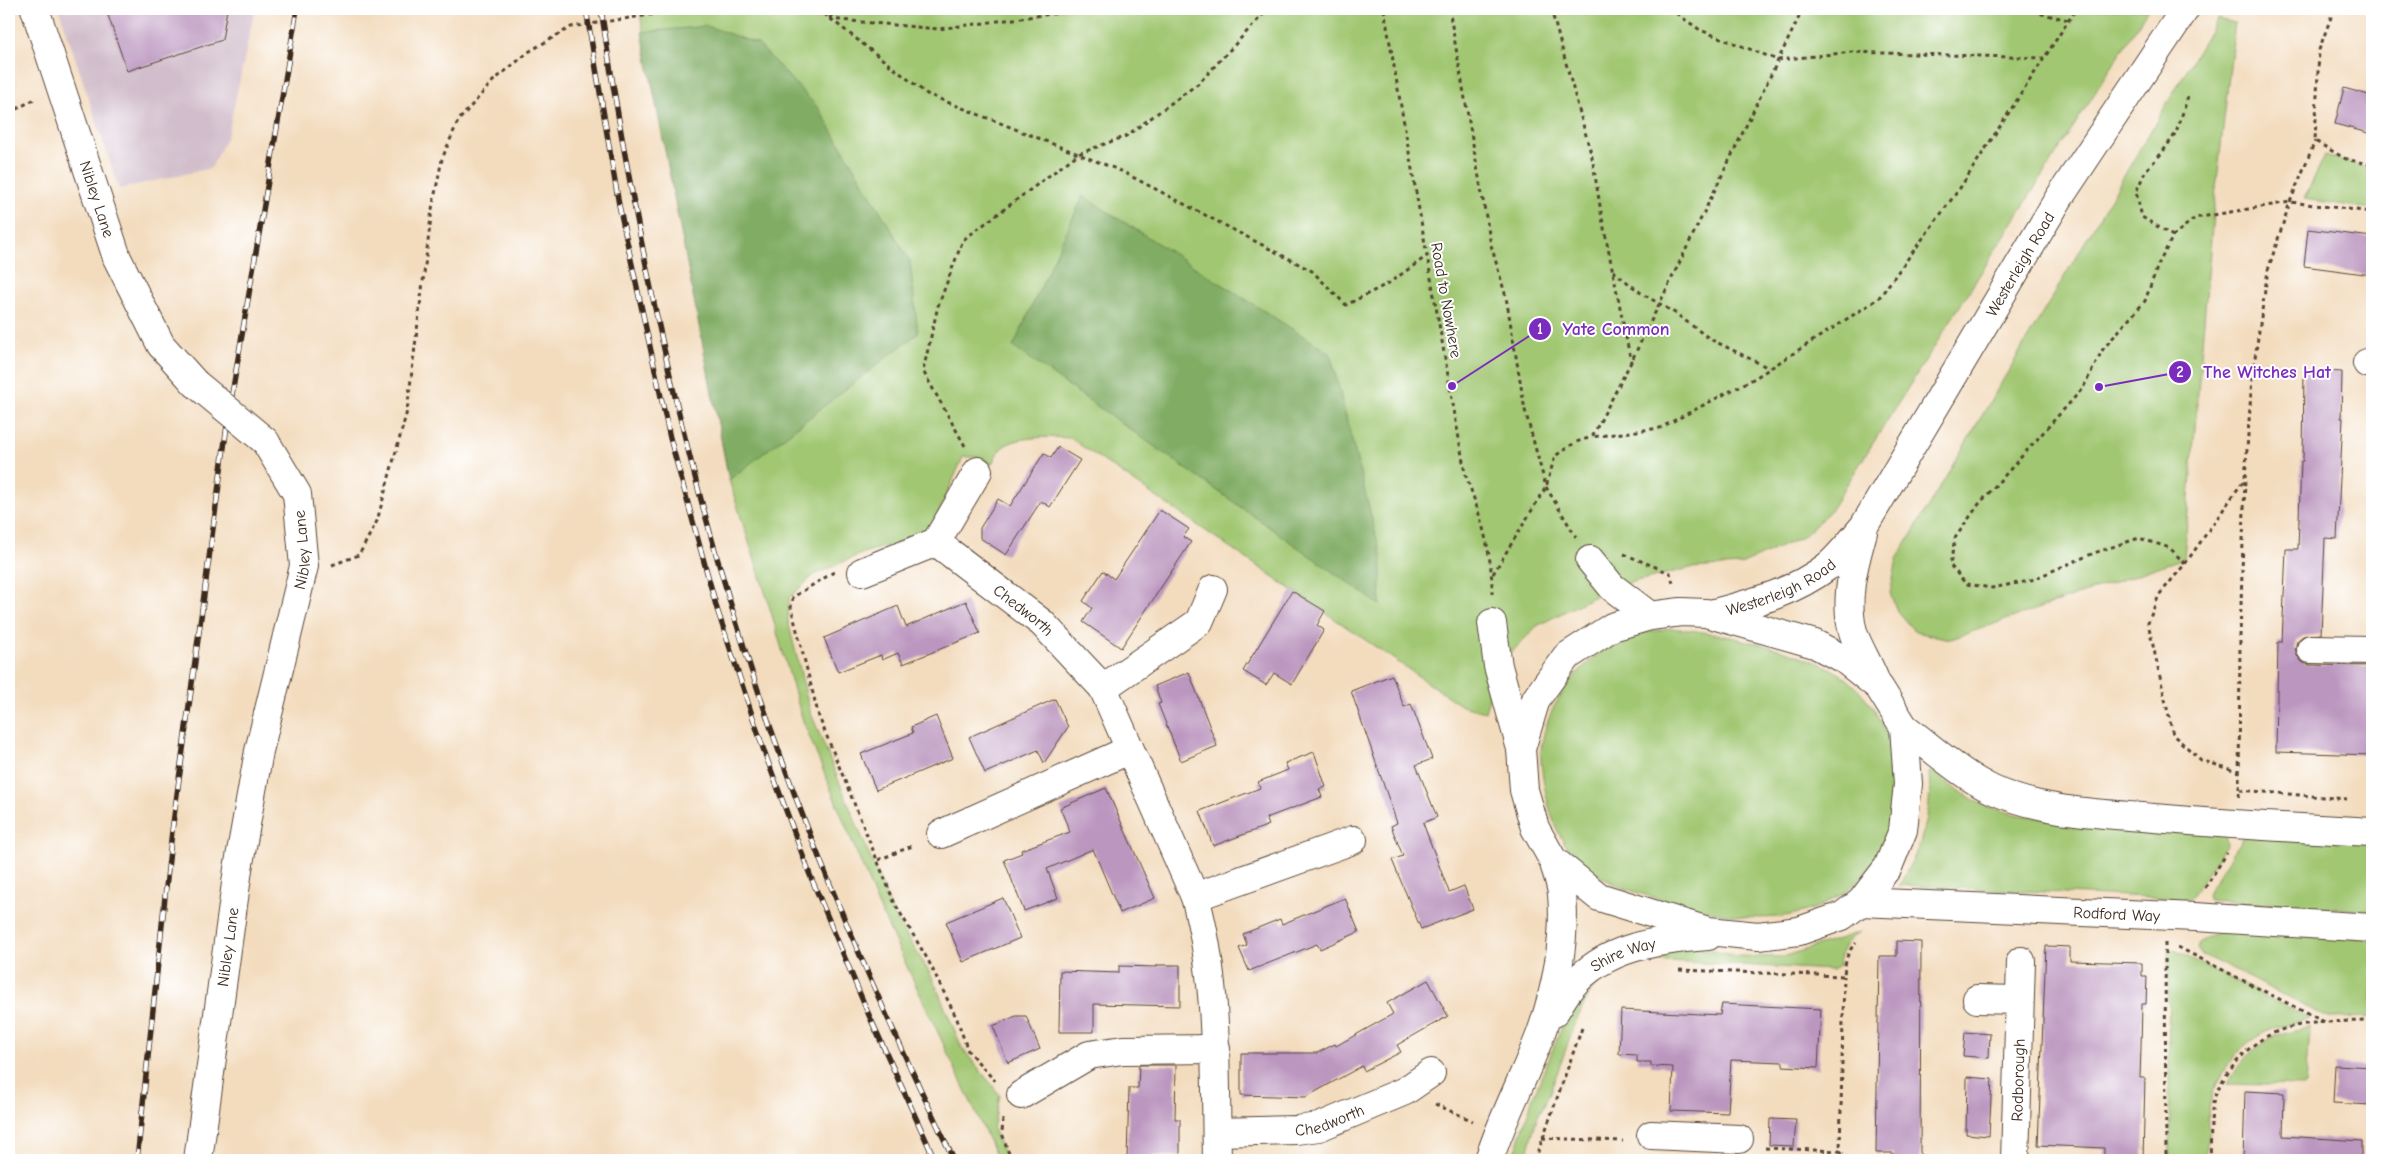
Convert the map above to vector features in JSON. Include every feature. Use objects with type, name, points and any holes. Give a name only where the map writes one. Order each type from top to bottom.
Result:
[{"type":"street","name":"Nibley Lane","points":[[35,9],[117,258],[161,345],[195,383],[265,441],[297,494],[304,566],[259,751],[239,860],[198,1160]]},
{"type":"street","name":"Westerleigh Road","points":[[1709,614],[1756,602],[1794,588],[1829,565],[1864,526],[2059,198],[2185,9]]},
{"type":"street","points":[[862,572],[936,542],[978,471]]},
{"type":"street","name":"Westerleigh Road","points":[[1864,526],[1852,572],[1850,612],[1854,634],[1879,687]]},
{"type":"street","name":"Chedworth","points":[[936,542],[1042,624],[1103,688],[1195,896],[1204,929],[1213,1001],[1216,1049],[1218,1160]]},
{"type":"street","points":[[1590,560],[1612,587],[1650,616]]},
{"type":"street","points":[[1103,688],[1199,622],[1213,589]]},
{"type":"street","points":[[1521,750],[1536,699],[1566,657],[1612,628],[1650,616],[1680,612],[1709,614],[1815,644],[1845,660],[1879,687],[1904,727],[1967,774],[1993,790],[2031,803],[2092,813],[2236,825],[2372,832]]},
{"type":"street","points":[[1492,623],[1498,666],[1521,750],[1524,790],[1535,828],[1553,860],[1599,896],[1708,931],[1758,936],[1798,931],[1842,916],[1862,902],[1888,867],[1903,830],[1908,784],[1904,727]]},
{"type":"street","points":[[2311,648],[2372,650]]},
{"type":"street","points":[[941,834],[1129,750]]},
{"type":"street","points":[[1195,896],[1353,840]]},
{"type":"street","name":"Shire Way","points":[[1489,1160],[1498,1132],[1541,1033],[1556,979],[1561,930],[1562,893],[1553,860]]},
{"type":"street","name":"Rodford Way","points":[[1862,902],[2195,917],[2372,928]]},
{"type":"street","name":"Shire Way","points":[[1541,1033],[1571,987],[1595,965],[1630,947],[1669,939],[1736,934]]},
{"type":"street","name":"Rodborough","points":[[2015,1160],[2018,1000],[2021,961]]},
{"type":"street","points":[[1977,999],[2018,1000]]},
{"type":"street","points":[[1010,1090],[1089,1055],[1123,1050],[1216,1049]]},
{"type":"street","name":"Chedworth","points":[[1217,1132],[1296,1130],[1319,1127],[1405,1091],[1431,1073]]},
{"type":"street","points":[[1651,1136],[1695,1149],[1751,1144]]},
{"type":"path","points":[[304,566],[335,565],[359,555],[377,520],[407,411],[432,209],[442,159],[458,120],[493,81],[530,51],[571,27],[688,9]]},
{"type":"path","points":[[818,9],[828,19],[927,94],[1121,171],[1312,271],[1346,305],[1389,283],[1427,256]]},
{"type":"path","points":[[828,19],[851,9]]},
{"type":"path","points":[[828,19],[938,29],[1089,9]]},
{"type":"path","points":[[978,471],[924,371],[938,306],[963,240],[1078,154],[1126,136],[1199,83],[1268,9]]},
{"type":"path","name":"Road to Nowhere","points":[[1384,9],[1465,473],[1483,525],[1493,575],[1492,623]]},
{"type":"path","points":[[1449,9],[1491,246],[1506,297],[1525,410],[1546,487],[1590,560],[1622,554],[1670,573],[1680,612]]},
{"type":"path","points":[[1551,9],[1592,157],[1631,362]]},
{"type":"path","points":[[1670,9],[1700,30],[1778,60],[1852,52],[2044,58]]},
{"type":"path","points":[[1592,437],[1660,304],[1803,9]]},
{"type":"path","points":[[2034,9],[2042,14],[2069,20]]},
{"type":"path","points":[[1493,575],[1546,487],[1555,456],[1576,442],[1592,437],[1660,428],[1769,368],[1878,299],[1960,188],[2076,9]]},
{"type":"path","points":[[2195,917],[2198,898],[2234,843],[2240,790],[2240,636],[2245,478],[2252,378],[2268,270],[2290,202],[2315,141],[2319,50],[2334,9]]},
{"type":"path","points":[[2173,236],[2142,217],[2136,192],[2146,170],[2176,133],[2189,94]]},
{"type":"path","points":[[2315,141],[2346,159],[2372,165]]},
{"type":"path","points":[[2185,564],[2170,548],[2139,538],[2094,553],[2029,581],[1992,588],[1966,584],[1950,565],[1955,538],[1979,504],[2083,388],[2103,349],[2145,301],[2158,265],[2173,236],[2195,218],[2290,202],[2372,212]]},
{"type":"path","points":[[1613,271],[1641,293],[1710,339],[1769,368]]},
{"type":"path","points":[[2240,772],[2201,760],[2173,735],[2148,624],[2159,595],[2185,564],[2245,478]]},
{"type":"path","points":[[862,572],[844,566],[793,597],[791,607],[819,717],[895,904],[928,960],[957,1020],[968,1051],[1010,1090]]},
{"type":"path","points":[[2240,790],[2353,800]]},
{"type":"path","points":[[878,860],[941,834]]},
{"type":"path","points":[[2166,1160],[2165,940],[2324,1022]]},
{"type":"path","points":[[1840,1151],[1844,976],[1848,954],[1851,948],[1859,941]]},
{"type":"path","points":[[1670,970],[1844,976]]},
{"type":"path","points":[[2210,1160],[2213,1102],[2221,1081],[2241,1054],[2259,1039],[2272,1032],[2294,1026],[2324,1022],[2372,1021]]},
{"type":"path","points":[[1535,1160],[1584,1023]]},
{"type":"path","points":[[1405,1091],[1498,1132]]},
{"type":"path","points":[[1003,1117],[1002,1133],[1011,1160]]},
{"type":"path","points":[[1542,1138],[1644,1142],[1651,1136]]},
{"type":"path","points":[[1751,1144],[1840,1151],[1850,1160]]},
{"type":"shaded area","points":[[59,9],[255,9],[228,134],[211,168],[119,189]]},
{"type":"green space","points":[[639,9],[2148,9],[1830,511],[1804,536],[1741,565],[1690,568],[1612,587],[1537,626],[1498,666],[1485,712],[1462,706],[1070,438],[1033,438],[1013,442],[1000,450],[992,464],[978,457],[963,457],[935,521],[928,530],[901,542],[863,553],[814,575],[789,598],[788,621],[810,711],[894,915],[932,977],[962,1048],[1000,1095],[993,1129],[1007,1160],[998,1160],[878,905],[803,721],[766,595],[729,480]]},
{"type":"green space","points":[[2217,19],[2235,23],[2213,215],[2184,558],[1951,639],[1915,632],[1897,611],[1890,593],[1897,559]]},
{"type":"green space","points":[[707,26],[758,44],[819,109],[910,261],[918,333],[729,480],[642,32]]},
{"type":"green space","points":[[2325,155],[2372,169],[2372,209],[2304,199]]},
{"type":"green space","points":[[1083,196],[1330,353],[1382,559],[1380,605],[1013,347]]},
{"type":"green space","points":[[1670,628],[1736,638],[1762,644],[1811,660],[1832,669],[1847,679],[1871,705],[1886,736],[1894,769],[1894,803],[1886,836],[1870,866],[1846,891],[1815,908],[1798,913],[1767,918],[1737,916],[1659,899],[1629,890],[1589,869],[1565,844],[1550,812],[1541,762],[1542,743],[1553,709],[1572,679],[1599,654],[1630,637]]},
{"type":"green space","points":[[1933,771],[1950,785],[1982,805],[2018,815],[2225,834],[2227,844],[2190,899],[1899,885],[1913,859],[1923,832],[1929,803],[1929,773]]},
{"type":"green space","points":[[2244,835],[2372,841],[2372,911],[2208,900],[2208,892]]},
{"type":"green space","points":[[2227,931],[2372,939],[2372,1017],[2333,1018],[2325,1016],[2201,954],[2197,949],[2199,943],[2211,935]]},
{"type":"green space","points":[[1860,932],[1847,942],[1842,950],[1839,966],[1832,970],[1648,960],[1633,961],[1613,970],[1593,987],[1577,1019],[1549,1095],[1537,1118],[1525,1160],[1513,1160],[1532,1100],[1571,1005],[1608,965],[1689,946],[1737,956],[1783,957]]},
{"type":"green space","points":[[2168,947],[2310,1019],[2270,1030],[2249,1042],[2230,1061],[2215,1087],[2210,1103],[2206,1160],[2170,1160]]},
{"type":"green space","points":[[2309,1028],[2305,1086],[2227,1084],[2242,1062],[2260,1045],[2282,1033]]},
{"type":"building","points":[[106,9],[227,9],[222,40],[127,71]]},
{"type":"building","points":[[2344,88],[2372,96],[2372,134],[2335,124]]},
{"type":"building","points":[[2308,229],[2372,237],[2372,275],[2304,266]]},
{"type":"building","points":[[2304,370],[2342,372],[2341,418],[2343,418],[2337,539],[2325,538],[2321,634],[2303,636],[2297,641],[2295,649],[2303,663],[2310,665],[2372,666],[2372,755],[2276,752],[2278,642],[2282,642],[2286,549],[2298,549],[2301,461],[2303,461]]},
{"type":"building","points":[[1058,447],[1080,460],[1050,507],[1041,501],[1006,555],[980,538],[980,528],[998,499],[1010,506],[1044,453],[1051,458]]},
{"type":"building","points":[[1160,510],[1189,529],[1183,537],[1191,542],[1121,648],[1083,622],[1092,608],[1083,601],[1103,571],[1114,579]]},
{"type":"building","points":[[1292,591],[1325,611],[1317,625],[1324,630],[1292,684],[1274,673],[1266,685],[1243,671]]},
{"type":"building","points":[[966,601],[980,633],[903,664],[898,653],[882,660],[881,655],[838,672],[824,638],[898,606],[906,627]]},
{"type":"building","points":[[1189,672],[1217,746],[1181,761],[1158,704],[1161,703],[1155,686]]},
{"type":"building","points":[[1392,675],[1404,707],[1411,704],[1432,759],[1416,765],[1437,817],[1423,823],[1449,892],[1464,886],[1473,909],[1421,929],[1392,860],[1403,856],[1391,826],[1397,823],[1351,691]]},
{"type":"building","points":[[1055,699],[1068,727],[1044,763],[1038,750],[985,773],[969,737]]},
{"type":"building","points":[[936,716],[953,758],[876,790],[861,754],[913,733],[911,727]]},
{"type":"building","points":[[1314,752],[1326,787],[1319,789],[1322,797],[1266,818],[1269,825],[1213,846],[1200,811],[1260,788],[1258,782],[1288,770],[1285,763]]},
{"type":"building","points":[[1106,788],[1155,898],[1120,913],[1093,849],[1047,869],[1058,898],[1024,911],[1004,860],[1022,853],[1021,850],[1070,832],[1060,808]]},
{"type":"building","points":[[1003,898],[1020,938],[963,962],[946,922]]},
{"type":"building","points":[[1345,898],[1359,932],[1320,949],[1317,944],[1249,971],[1239,948],[1247,945],[1243,934],[1280,919],[1282,924]]},
{"type":"building","points":[[1897,941],[1921,942],[1920,1160],[1893,1160],[1893,1153],[1876,1153],[1879,956],[1897,956]]},
{"type":"building","points":[[2046,946],[2070,947],[2070,961],[2142,963],[2142,976],[2147,976],[2146,1004],[2142,1004],[2140,1078],[2145,1078],[2143,1160],[2104,1160],[2104,1148],[2038,1145]]},
{"type":"building","points":[[1157,965],[1180,965],[1180,1006],[1094,1004],[1094,1032],[1059,1032],[1060,971],[1119,973],[1119,966],[1157,967]]},
{"type":"building","points":[[1428,980],[1448,1016],[1397,1045],[1401,1052],[1364,1071],[1362,1066],[1306,1097],[1241,1095],[1241,1053],[1317,1053],[1335,1044],[1336,1046],[1393,1014],[1387,1003]]},
{"type":"building","points":[[1722,1004],[1821,1009],[1818,1068],[1783,1066],[1783,1062],[1731,1060],[1728,1113],[1671,1111],[1673,1067],[1651,1066],[1651,1062],[1637,1062],[1637,1055],[1619,1054],[1621,1010],[1720,1015]]},
{"type":"building","points":[[1016,1016],[1026,1016],[1040,1049],[1008,1063],[993,1026]]},
{"type":"building","points":[[1965,1032],[1990,1034],[1989,1058],[1963,1056]]},
{"type":"building","points":[[1139,1065],[1176,1065],[1175,1119],[1180,1119],[1180,1156],[1152,1156],[1152,1160],[1127,1160],[1129,1088],[1138,1088]]},
{"type":"building","points":[[2335,1065],[2372,1067],[2372,1105],[2333,1103]]},
{"type":"building","points":[[1967,1077],[1992,1079],[1989,1136],[1966,1134]]},
{"type":"building","points":[[2245,1091],[2284,1093],[2283,1136],[2362,1141],[2362,1160],[2243,1160]]},
{"type":"building","points":[[1770,1119],[1796,1120],[1794,1146],[1769,1145]]},
{"type":"railway","points":[[137,1160],[172,831],[228,418],[297,9]]},
{"type":"railway","points":[[586,9],[619,205],[670,438],[717,609],[764,751],[810,875],[868,1013],[935,1160]]},
{"type":"railway","points":[[601,9],[618,114],[658,322],[682,426],[709,529],[739,631],[772,732],[826,874],[878,998],[954,1160]]},
{"type":"place","name":"Yate Common","points":[[1452,386]]},
{"type":"place","name":"The Witches Hat","points":[[2099,387]]}]
